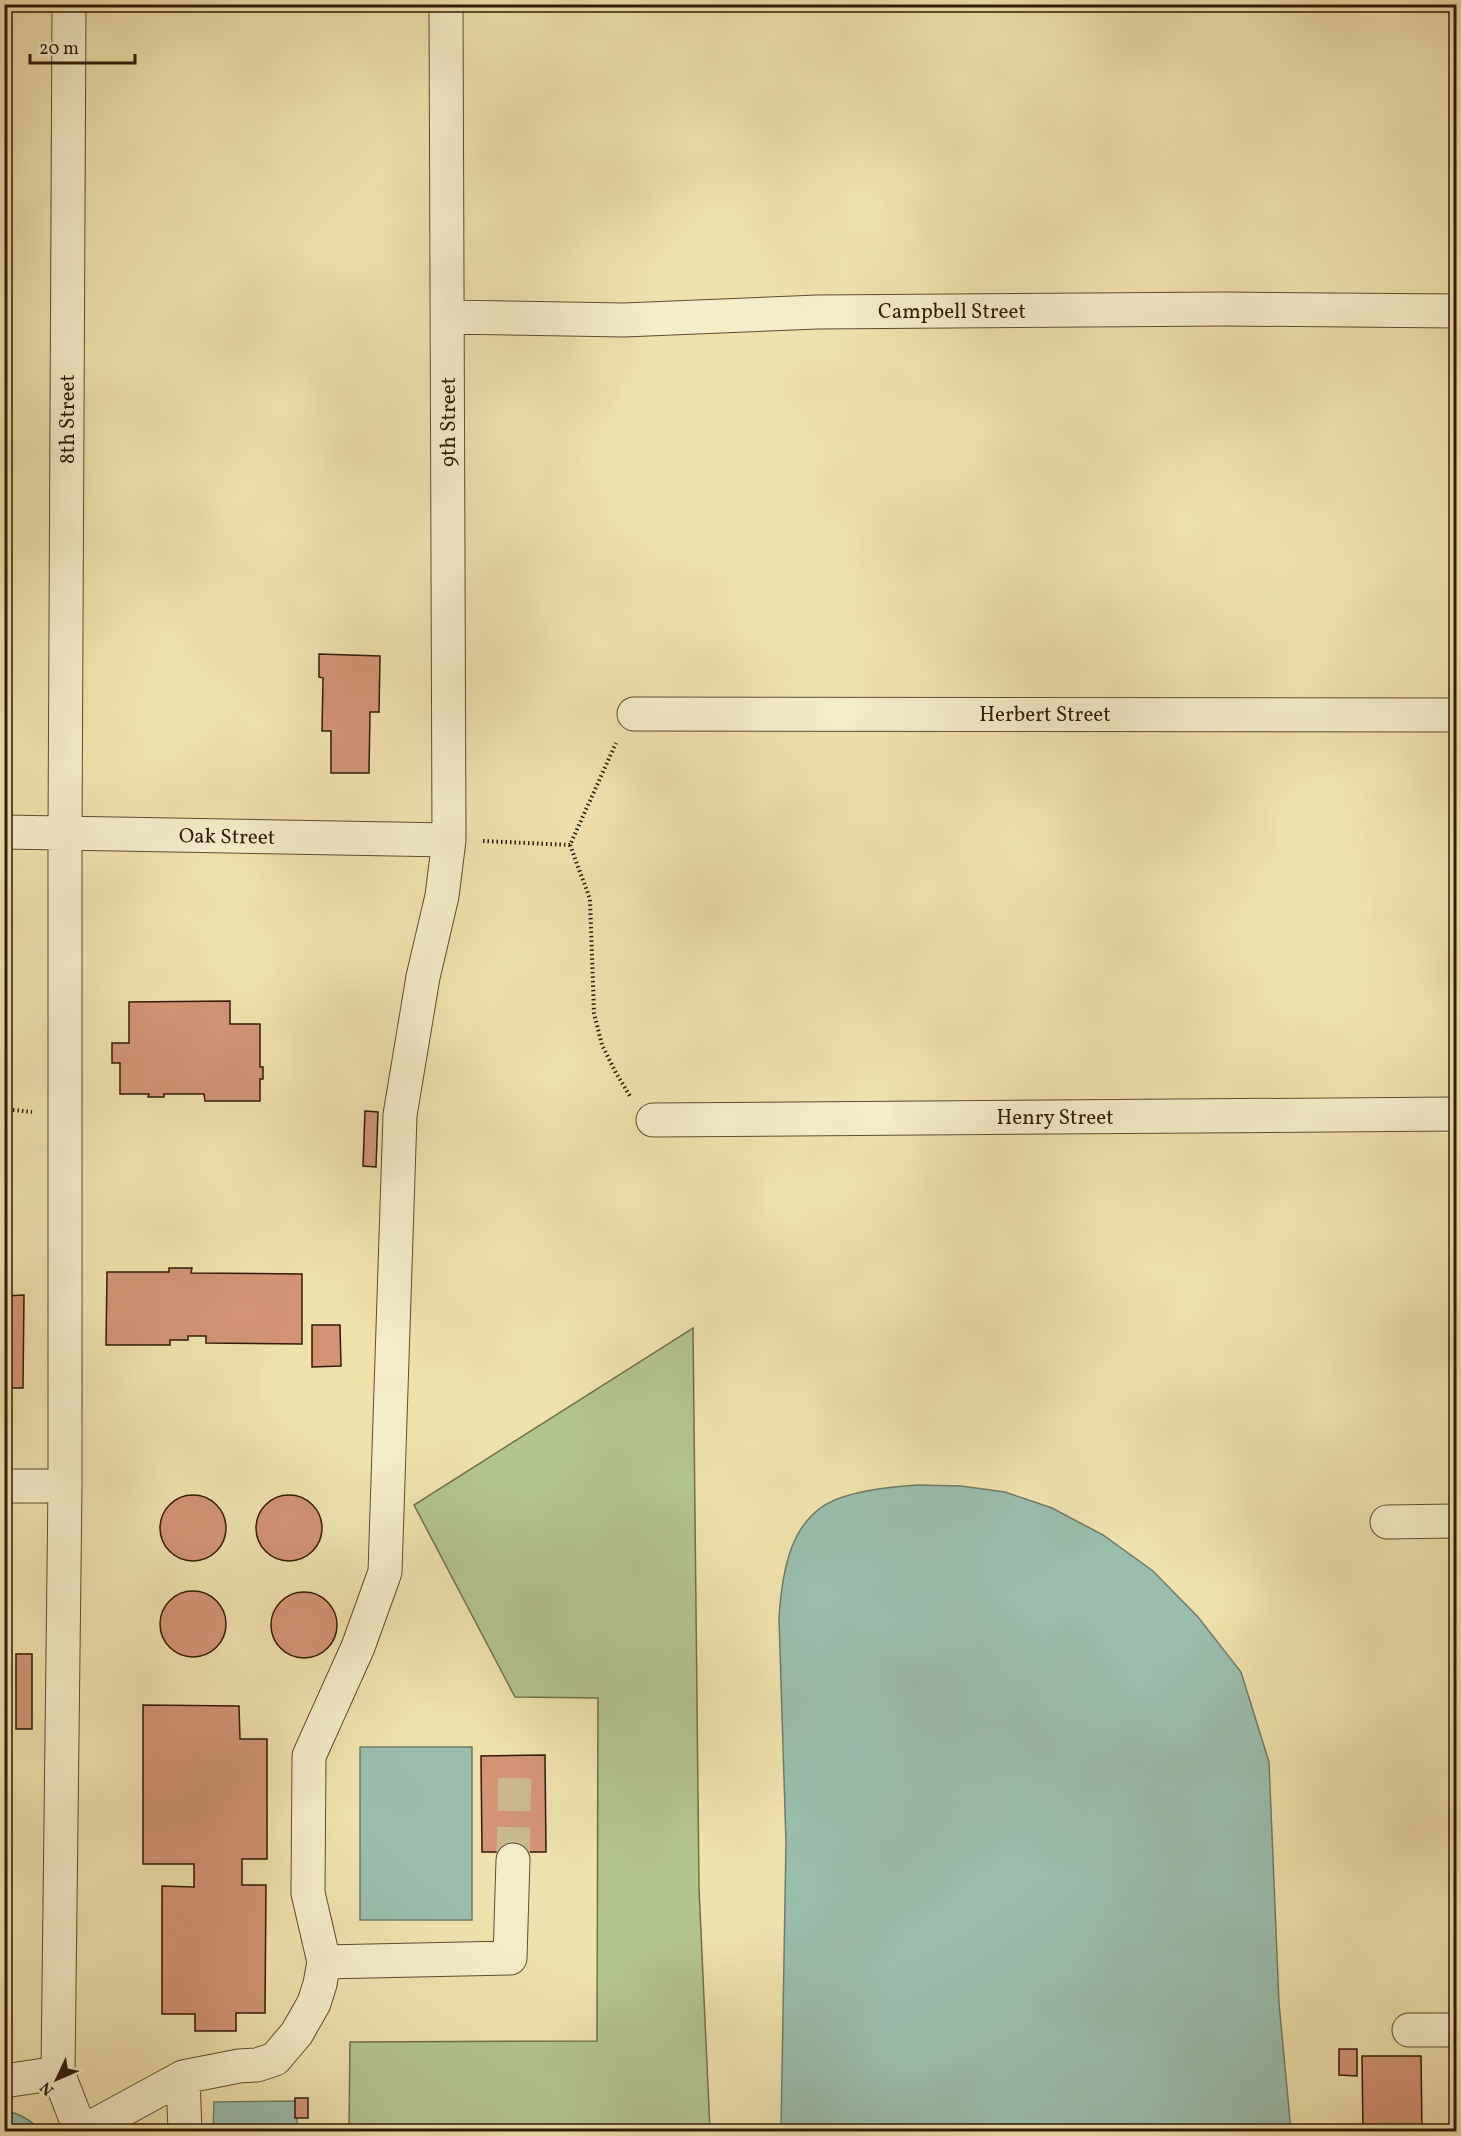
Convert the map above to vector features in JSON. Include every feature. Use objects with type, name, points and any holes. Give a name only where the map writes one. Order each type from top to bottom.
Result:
[{"type":"street","name":"8th Street","points":[[58,2073],[65,1486],[69,4]]},
{"type":"street","name":"9th Street","points":[[324,1962],[308,1893],[309,1756],[358,1647],[385,1572],[400,1115],[423,977],[442,896],[449,840],[446,4]]},
{"type":"street","name":"Campbell Street","points":[[448,317],[624,320],[829,312],[1227,309],[1456,311]]},
{"type":"street","name":"Herbert Street","points":[[634,714],[1456,715]]},
{"type":"street","name":"Oak Street","points":[[4,832],[449,840]]},
{"type":"street","name":"Henry Street","points":[[653,1120],[1456,1114]]},
{"type":"street","points":[[4,1486],[65,1486]]},
{"type":"street","points":[[1387,1522],[1456,1521]]},
{"type":"street","points":[[4,2080],[58,2073],[81,2132],[183,2077],[239,2066],[257,2065],[275,2059],[297,2033],[314,2003],[324,1962],[510,1959],[513,1860]]},
{"type":"street","points":[[1409,2030],[1456,2030]]},
{"type":"street","points":[[183,2077],[185,2132]]},
{"type":"path","points":[[634,714],[619,735],[570,845],[590,899],[594,1013],[602,1045],[633,1100],[653,1120]]},
{"type":"path","points":[[449,840],[570,845]]},
{"type":"green space","points":[[693,1328],[699,1888],[710,2131],[349,2131],[350,2042],[597,2041],[598,1698],[515,1697],[414,1505]]},
{"type":"shaded area","points":[[918,1485],[961,1486],[1005,1492],[1052,1508],[1103,1535],[1153,1571],[1198,1617],[1241,1672],[1269,1762],[1279,2003],[1291,2131],[781,2131],[786,1843],[779,1618],[786,1564],[800,1531],[810,1517],[823,1506],[859,1492]]},
{"type":"shaded area","points":[[360,1747],[472,1747],[472,1920],[360,1920]]},
{"type":"shaded area","points":[[297,2101],[297,2131],[213,2132],[214,2102]]},
{"type":"shaded area","points":[[5,2111],[25,2118],[42,2131],[5,2131]]},
{"type":"building","points":[[319,654],[380,656],[379,712],[370,712],[369,773],[331,773],[331,731],[322,731],[323,678],[319,677]]},
{"type":"building","points":[[230,1001],[230,1024],[260,1024],[260,1067],[263,1067],[263,1079],[260,1079],[260,1101],[205,1101],[204,1094],[164,1094],[164,1097],[148,1097],[149,1094],[120,1094],[120,1063],[112,1063],[112,1043],[129,1043],[129,1002]]},
{"type":"building","points":[[365,1111],[378,1112],[376,1167],[363,1166]]},
{"type":"building","points":[[169,1268],[192,1268],[191,1273],[302,1274],[302,1344],[206,1343],[206,1336],[188,1336],[188,1340],[170,1340],[170,1345],[106,1345],[107,1272],[169,1272]]},
{"type":"building","points":[[24,1295],[23,1388],[4,1388],[4,1296]]},
{"type":"building","points":[[312,1325],[340,1325],[341,1366],[312,1367]]},
{"type":"building","points":[[193,1495],[206,1498],[216,1505],[223,1515],[226,1528],[223,1541],[216,1551],[206,1558],[193,1561],[180,1558],[170,1551],[163,1541],[160,1528],[163,1515],[170,1505],[180,1498]]},
{"type":"building","points":[[289,1495],[302,1498],[312,1505],[319,1515],[322,1528],[319,1541],[312,1551],[302,1558],[289,1561],[276,1558],[266,1551],[259,1541],[256,1528],[259,1515],[266,1505],[276,1498]]},
{"type":"building","points":[[193,1591],[206,1594],[216,1601],[223,1611],[226,1624],[223,1637],[216,1647],[206,1654],[193,1657],[180,1654],[170,1647],[163,1637],[160,1624],[163,1611],[170,1601],[180,1594]]},
{"type":"building","points":[[304,1592],[317,1595],[327,1602],[334,1612],[337,1625],[334,1638],[327,1648],[317,1655],[304,1658],[291,1655],[281,1648],[274,1638],[271,1625],[274,1612],[281,1602],[291,1595]]},
{"type":"building","points":[[16,1654],[32,1654],[32,1729],[16,1729]]},
{"type":"building","points":[[143,1705],[239,1706],[240,1739],[267,1739],[267,1859],[242,1859],[242,1885],[266,1885],[265,2013],[236,2013],[236,2031],[195,2031],[195,2014],[162,2014],[162,1886],[194,1887],[194,1864],[143,1864]]},
{"type":"building","points":[[545,1755],[546,1852],[482,1852],[481,1756]]},
{"type":"building","points":[[1339,2049],[1357,2049],[1357,2076],[1339,2075]]},
{"type":"building","points":[[1362,2056],[1421,2056],[1422,2132],[1363,2132]]},
{"type":"building","points":[[295,2098],[308,2098],[308,2118],[295,2118]]},
{"type":"tunnel","points":[[513,1860],[515,1768]]}]
